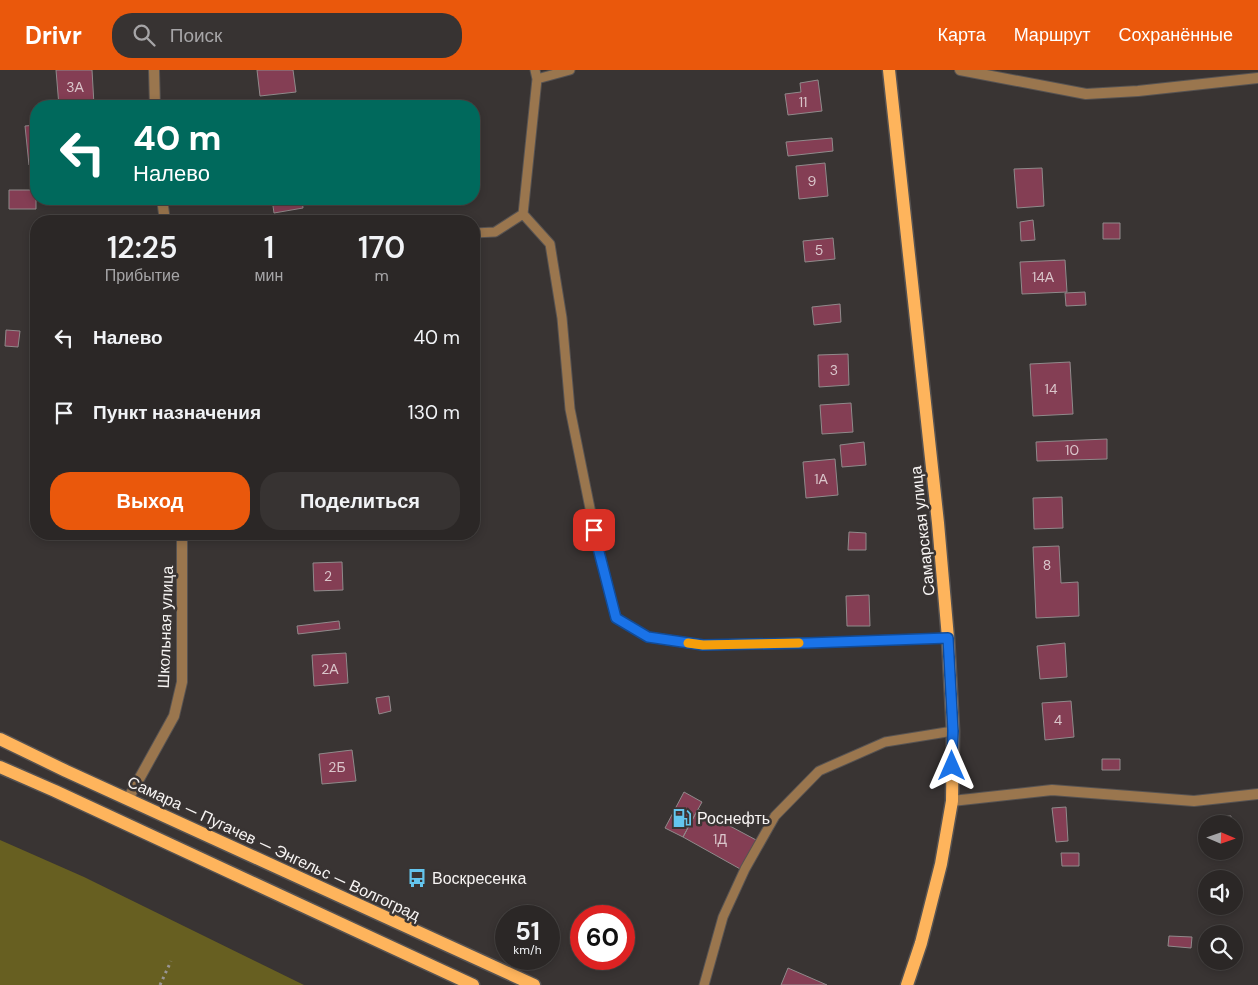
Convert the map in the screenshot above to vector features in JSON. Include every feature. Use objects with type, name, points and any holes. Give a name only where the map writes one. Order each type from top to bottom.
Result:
[{"type":"main road","name":"Самарская улица","points":[[889,70],[937,513],[948,638],[953,731],[952,801],[941,864],[921,943],[907,985]]},
{"type":"main road","name":"Самара — Пугачев — Энгельс — Волгоград","points":[[0,739],[534,985]]},
{"type":"main road","points":[[0,767],[56,791],[474,985]]},
{"type":"street","points":[[154,70],[156,100]]},
{"type":"street","points":[[960,70],[1086,94],[1138,91],[1258,78]]},
{"type":"street","name":"Школьная улица","points":[[128,799],[174,716],[182,682],[182,540]]},
{"type":"street","points":[[952,801],[1052,790],[1194,802],[1258,794]]},
{"type":"lane","points":[[570,70],[536,75],[523,214],[550,244],[562,318],[570,409],[598,548],[616,618],[648,637],[703,645],[948,638]]},
{"type":"lane","points":[[480,233],[495,232],[523,214]]},
{"type":"lane","points":[[704,985],[723,918],[744,869],[775,816],[819,771],[885,742],[953,731]]},
{"type":"path","points":[[160,985],[171,962]]},
{"type":"shaded area","points":[[0,840],[84,877],[304,985],[0,985]]},
{"type":"building","points":[[56,70],[92,70],[94,100],[58,100]]},
{"type":"building","points":[[257,70],[293,70],[296,92],[260,96]]},
{"type":"building","points":[[818,80],[822,111],[788,115],[785,94],[801,92],[800,83]]},
{"type":"building","points":[[25,126],[30,126],[30,165],[29,165]]},
{"type":"building","points":[[832,138],[833,151],[788,156],[786,142]]},
{"type":"building","points":[[825,163],[828,196],[799,199],[796,166]]},
{"type":"building","points":[[1042,168],[1044,206],[1017,208],[1014,169]]},
{"type":"building","points":[[9,190],[30,190],[30,205],[36,205],[36,209],[9,209]]},
{"type":"building","points":[[273,205],[303,205],[303,208],[274,213]]},
{"type":"building","points":[[1033,220],[1035,240],[1021,241],[1020,222]]},
{"type":"building","points":[[1103,223],[1120,223],[1120,239],[1103,239]]},
{"type":"building","points":[[833,238],[835,259],[805,262],[803,241]]},
{"type":"building","points":[[1065,260],[1067,292],[1022,294],[1020,262]]},
{"type":"building","points":[[1085,292],[1086,305],[1066,306],[1065,293]]},
{"type":"building","points":[[840,304],[841,322],[814,325],[812,307]]},
{"type":"building","points":[[6,330],[20,331],[18,347],[5,346]]},
{"type":"building","points":[[848,354],[849,385],[819,387],[818,355]]},
{"type":"building","points":[[1070,362],[1073,414],[1033,416],[1030,364]]},
{"type":"building","points":[[851,403],[853,432],[822,434],[820,405]]},
{"type":"building","points":[[1107,439],[1107,459],[1037,461],[1036,442]]},
{"type":"building","points":[[864,442],[866,465],[842,467],[840,445]]},
{"type":"building","points":[[835,459],[838,495],[806,498],[803,462]]},
{"type":"building","points":[[1062,497],[1063,528],[1034,529],[1033,498]]},
{"type":"building","points":[[849,532],[866,533],[866,550],[848,550]]},
{"type":"building","points":[[1059,546],[1061,583],[1078,582],[1079,616],[1036,618],[1033,547]]},
{"type":"building","points":[[342,562],[343,590],[314,591],[313,563]]},
{"type":"building","points":[[869,595],[870,626],[847,626],[846,596]]},
{"type":"building","points":[[339,621],[340,629],[298,634],[297,626]]},
{"type":"building","points":[[1065,643],[1067,677],[1040,679],[1037,646]]},
{"type":"building","points":[[346,653],[348,683],[314,686],[312,655]]},
{"type":"building","points":[[389,696],[391,711],[379,714],[376,698]]},
{"type":"building","points":[[1071,701],[1074,737],[1045,740],[1042,703]]},
{"type":"building","points":[[352,750],[356,781],[322,784],[319,754]]},
{"type":"building","points":[[1102,759],[1120,759],[1120,770],[1102,770]]},
{"type":"building","name":"Роснефть","points":[[684,792],[702,802],[683,837],[665,828]]},
{"type":"building","points":[[1066,807],[1068,841],[1056,842],[1052,808]]},
{"type":"building","points":[[698,809],[758,841],[742,870],[683,837]]},
{"type":"building","points":[[1061,853],[1079,853],[1079,866],[1062,866]]},
{"type":"building","points":[[1169,936],[1192,937],[1191,948],[1168,946]]},
{"type":"building","points":[[788,968],[827,985],[781,985]]},
{"type":"slow traffic","points":[[688,643],[703,645],[799,643]]},
{"type":"place","name":"Роснефть","points":[[682,818]]},
{"type":"place","name":"Воскресенка","points":[[417,878]]},
{"type":"route","points":[[594,530],[616,618],[648,637],[703,645],[948,638],[953,731],[952,766]]}]
